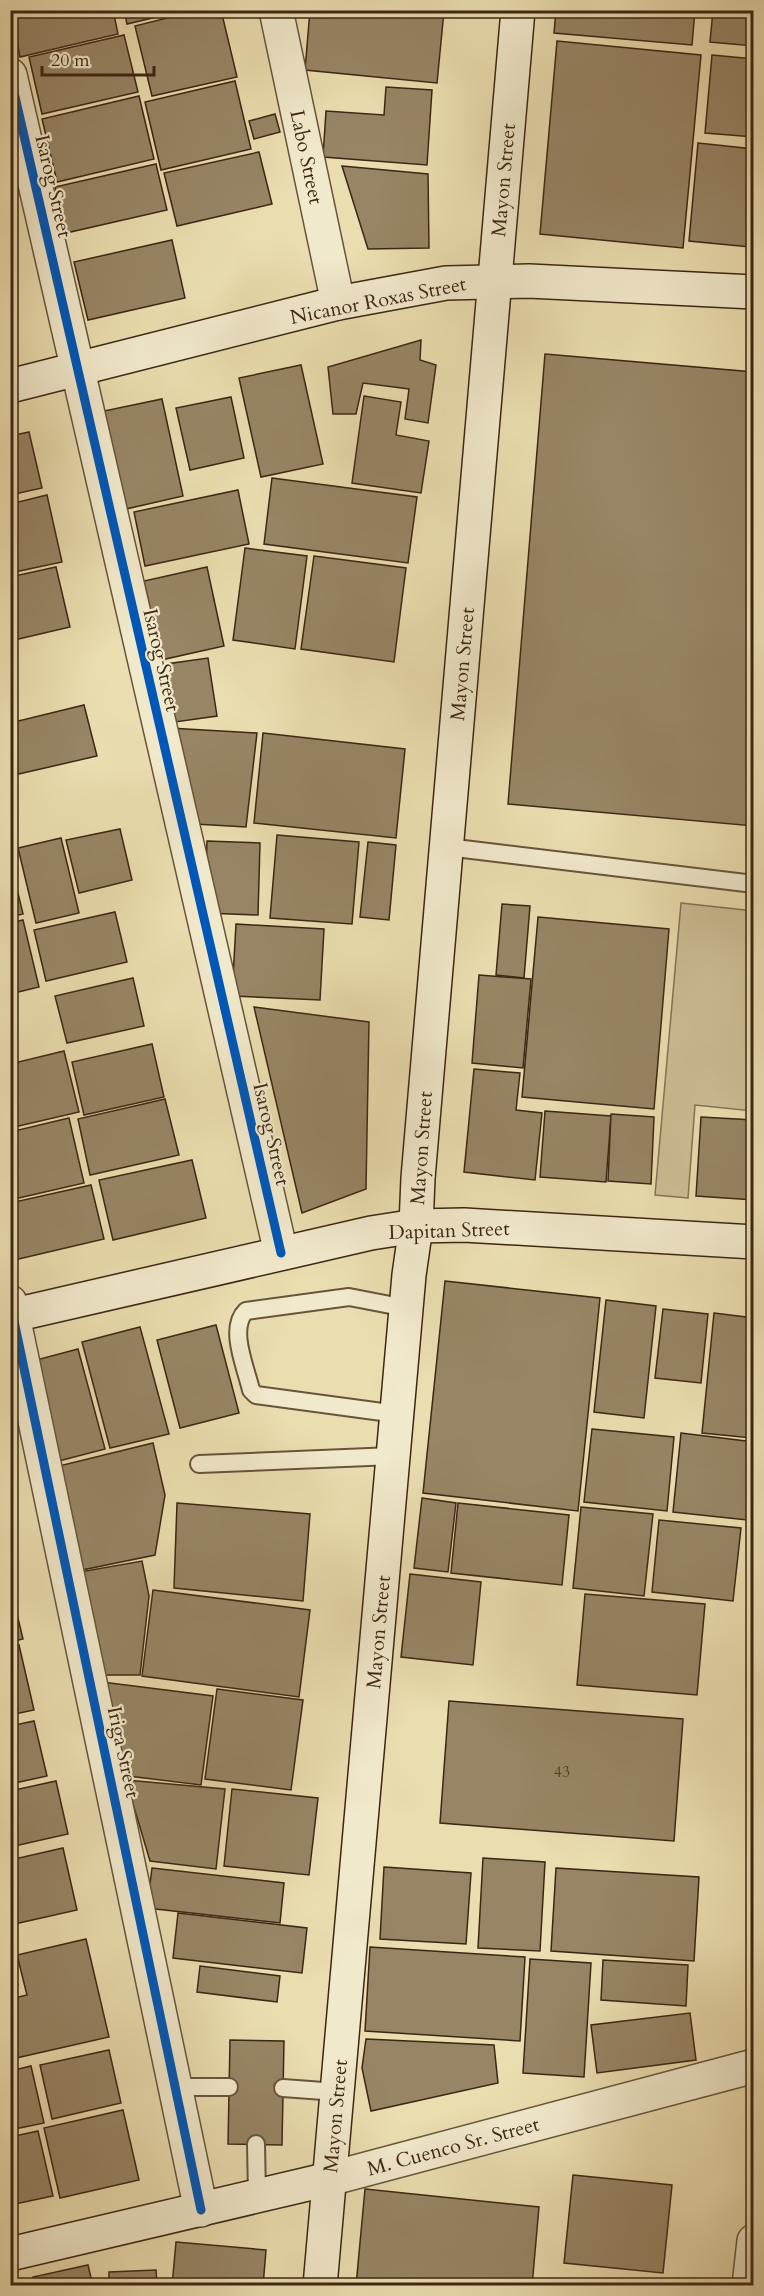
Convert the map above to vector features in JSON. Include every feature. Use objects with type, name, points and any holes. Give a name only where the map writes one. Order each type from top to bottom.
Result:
[{"type":"street","name":"Labo Street","points":[[276,10],[338,303]]},
{"type":"street","name":"Mayon Street","points":[[320,2286],[406,1308],[416,1226],[418,1178],[518,10]]},
{"type":"street","name":"Isarog Street","points":[[10,75],[281,1253]]},
{"type":"street","name":"Nicanor Roxas Street","points":[[10,386],[77,371],[338,303],[446,283],[495,281],[753,292]]},
{"type":"street","name":"Dapitan Street","points":[[12,1311],[371,1233],[416,1226],[464,1225],[753,1242]]},
{"type":"street","name":"Iriga Street","points":[[12,1311],[201,2210]]},
{"type":"street","name":"M. Cuenco Sr. Street","points":[[10,2254],[329,2179],[753,2066]]},
{"type":"street","points":[[749,2286],[753,2241]]},
{"type":"lane","points":[[447,848],[753,884]]},
{"type":"lane","points":[[397,1414],[256,1395],[251,1390],[237,1327],[240,1317],[246,1311],[349,1297],[406,1308]]},
{"type":"lane","points":[[199,1464],[393,1456]]},
{"type":"lane","points":[[175,2087],[228,2087]]},
{"type":"lane","points":[[283,2088],[337,2092]]},
{"type":"lane","points":[[256,2144],[257,2195]]},
{"type":"shaded area","points":[[681,903],[754,911],[753,1111],[695,1105],[688,1198],[655,1195]]},
{"type":"building","points":[[10,10],[113,10],[118,34],[20,57]]},
{"type":"building","points":[[124,10],[186,10],[127,24]]},
{"type":"building","points":[[199,10],[221,10],[237,77],[152,96],[135,26]]},
{"type":"building","points":[[310,10],[444,11],[437,83],[305,70]]},
{"type":"building","points":[[556,10],[695,10],[692,45],[554,33]]},
{"type":"building","points":[[713,10],[754,10],[754,46],[710,42]]},
{"type":"building","points":[[124,35],[138,92],[42,114],[29,57]]},
{"type":"building","points":[[557,41],[701,55],[683,248],[540,234]]},
{"type":"building","points":[[712,55],[754,59],[754,137],[705,133]]},
{"type":"building","points":[[235,81],[251,149],[161,170],[145,102]]},
{"type":"building","points":[[386,87],[432,90],[427,165],[323,157],[326,111],[384,115]]},
{"type":"building","points":[[139,96],[154,159],[57,182],[42,119]]},
{"type":"building","points":[[275,114],[280,132],[254,139],[249,121]]},
{"type":"building","points":[[698,143],[754,149],[750,247],[689,241]]},
{"type":"building","points":[[259,152],[272,204],[177,226],[164,173]]},
{"type":"building","points":[[156,164],[167,210],[66,233],[55,187]]},
{"type":"building","points":[[342,166],[428,174],[429,248],[368,249]]},
{"type":"building","points":[[172,240],[185,298],[88,320],[74,262]]},
{"type":"building","points":[[421,340],[420,360],[436,365],[428,423],[405,419],[409,389],[363,383],[356,414],[333,414],[328,367]]},
{"type":"building","points":[[545,354],[754,372],[754,826],[508,804]]},
{"type":"building","points":[[301,365],[323,464],[261,477],[239,378]]},
{"type":"building","points":[[364,396],[401,402],[396,435],[429,441],[421,493],[352,483]]},
{"type":"building","points":[[231,397],[244,458],[190,470],[176,408]]},
{"type":"building","points":[[162,399],[183,496],[126,509],[104,411]]},
{"type":"building","points":[[29,432],[42,488],[10,495],[10,436]]},
{"type":"building","points":[[272,478],[417,497],[408,563],[264,544]]},
{"type":"building","points":[[238,490],[249,544],[145,566],[134,512]]},
{"type":"building","points":[[47,495],[62,562],[10,573],[10,504]]},
{"type":"building","points":[[245,548],[307,556],[295,649],[233,640]]},
{"type":"building","points":[[314,556],[406,568],[394,662],[301,649]]},
{"type":"building","points":[[56,567],[70,627],[10,641],[10,577]]},
{"type":"building","points":[[207,567],[224,646],[161,660],[144,581]]},
{"type":"building","points":[[208,658],[217,716],[175,722],[166,664]]},
{"type":"building","points":[[84,705],[97,756],[10,776],[10,723]]},
{"type":"building","points":[[169,728],[257,733],[246,827],[195,824]]},
{"type":"building","points":[[263,733],[405,749],[396,838],[254,823]]},
{"type":"building","points":[[10,812],[17,839],[10,840]]},
{"type":"building","points":[[120,829],[132,880],[79,893],[66,840]]},
{"type":"building","points":[[277,835],[359,842],[352,924],[270,918]]},
{"type":"building","points":[[61,838],[79,913],[36,923],[18,848]]},
{"type":"building","points":[[207,841],[260,843],[258,915],[205,913]]},
{"type":"building","points":[[368,842],[396,845],[389,920],[360,917]]},
{"type":"building","points":[[10,860],[23,914],[10,917]]},
{"type":"building","points":[[502,904],[530,906],[524,978],[496,975]]},
{"type":"building","points":[[115,912],[127,962],[46,981],[34,930]]},
{"type":"building","points":[[538,917],[669,929],[654,1109],[522,1097]]},
{"type":"building","points":[[23,920],[39,987],[10,994],[10,923]]},
{"type":"building","points":[[236,924],[324,929],[320,1000],[232,996]]},
{"type":"building","points":[[479,975],[531,979],[523,1068],[472,1063]]},
{"type":"building","points":[[133,978],[144,1026],[67,1043],[55,996]]},
{"type":"building","points":[[254,1007],[369,1022],[366,1189],[302,1213]]},
{"type":"building","points":[[152,1044],[164,1097],[84,1115],[72,1062]]},
{"type":"building","points":[[64,1051],[79,1112],[10,1128],[10,1064]]},
{"type":"building","points":[[474,1069],[520,1073],[516,1110],[542,1113],[535,1180],[464,1172]]},
{"type":"building","points":[[165,1099],[179,1155],[90,1175],[78,1119]]},
{"type":"building","points":[[545,1111],[611,1116],[606,1182],[540,1177]]},
{"type":"building","points":[[611,1114],[654,1117],[651,1184],[608,1181]]},
{"type":"building","points":[[701,1117],[754,1120],[754,1200],[696,1196]]},
{"type":"building","points":[[69,1118],[84,1183],[10,1200],[10,1132]]},
{"type":"building","points":[[192,1160],[206,1218],[113,1240],[99,1180]]},
{"type":"building","points":[[91,1185],[104,1239],[10,1261],[10,1203]]},
{"type":"building","points":[[445,1281],[600,1298],[578,1511],[423,1493]]},
{"type":"building","points":[[606,1300],[656,1306],[644,1418],[594,1412]]},
{"type":"building","points":[[663,1309],[708,1314],[701,1383],[655,1378]]},
{"type":"building","points":[[714,1313],[754,1318],[752,1438],[702,1433]]},
{"type":"building","points":[[216,1325],[239,1413],[180,1428],[157,1340]]},
{"type":"building","points":[[140,1327],[169,1434],[110,1448],[82,1342]]},
{"type":"building","points":[[78,1349],[105,1449],[51,1463],[25,1363]]},
{"type":"building","points":[[592,1429],[674,1437],[667,1511],[584,1502]]},
{"type":"building","points":[[681,1433],[754,1442],[747,1520],[673,1512]]},
{"type":"building","points":[[153,1443],[165,1495],[155,1555],[77,1571],[51,1468]]},
{"type":"building","points":[[422,1498],[456,1503],[448,1572],[414,1568]]},
{"type":"building","points":[[177,1503],[310,1514],[303,1601],[174,1588]]},
{"type":"building","points":[[458,1503],[569,1515],[562,1585],[451,1573]]},
{"type":"building","points":[[581,1507],[653,1514],[644,1596],[573,1588]]},
{"type":"building","points":[[659,1520],[741,1528],[733,1601],[652,1592]]},
{"type":"building","points":[[142,1561],[149,1596],[140,1675],[95,1675],[74,1573]]},
{"type":"building","points":[[410,1574],[481,1582],[473,1665],[401,1657]]},
{"type":"building","points":[[10,1585],[23,1639],[10,1642]]},
{"type":"building","points":[[153,1590],[310,1610],[299,1697],[142,1676]]},
{"type":"building","points":[[585,1594],[705,1604],[697,1695],[577,1685]]},
{"type":"building","points":[[19,1645],[34,1710],[10,1715],[10,1647]]},
{"type":"building","points":[[102,1682],[213,1696],[201,1785],[120,1775]]},
{"type":"building","points":[[217,1689],[303,1700],[291,1790],[205,1779]]},
{"type":"building","points":[[449,1701],[683,1719],[674,1841],[440,1823]]},
{"type":"building","points":[[34,1721],[47,1776],[10,1784],[10,1726]]},
{"type":"building","points":[[126,1780],[225,1789],[216,1869],[150,1861]]},
{"type":"building","points":[[56,1781],[68,1834],[10,1847],[10,1791]]},
{"type":"building","points":[[232,1789],[318,1798],[309,1875],[224,1866]]},
{"type":"building","points":[[63,1848],[77,1910],[10,1925],[10,1860]]},
{"type":"building","points":[[483,1858],[545,1862],[540,1951],[478,1948]]},
{"type":"building","points":[[384,1867],[471,1873],[466,1944],[380,1939]]},
{"type":"building","points":[[152,1868],[284,1883],[280,1923],[147,1908]]},
{"type":"building","points":[[556,1868],[699,1877],[694,1961],[551,1951]]},
{"type":"building","points":[[178,1913],[307,1928],[302,1973],[173,1958]]},
{"type":"building","points":[[86,1939],[109,2037],[16,2058],[10,2033],[10,1999],[27,1995],[17,1955]]},
{"type":"building","points":[[370,1947],[525,1957],[520,2041],[365,2031]]},
{"type":"building","points":[[10,1953],[18,1985],[10,1987]]},
{"type":"building","points":[[530,1959],[591,1963],[584,2077],[523,2073]]},
{"type":"building","points":[[603,1960],[688,1965],[686,2006],[601,2000]]},
{"type":"building","points":[[200,1966],[280,1976],[277,2002],[197,1992]]},
{"type":"building","points":[[690,2013],[696,2060],[597,2073],[591,2025]]},
{"type":"building","points":[[366,2039],[494,2045],[498,2083],[371,2111],[362,2068]]},
{"type":"building","points":[[230,2040],[284,2041],[282,2145],[228,2144]]},
{"type":"building","points":[[109,2050],[121,2103],[52,2119],[40,2065]]},
{"type":"building","points":[[31,2066],[44,2123],[10,2130],[10,2071]]},
{"type":"building","points":[[123,2110],[139,2180],[60,2198],[44,2128]]},
{"type":"building","points":[[38,2131],[53,2196],[10,2205],[10,2137]]},
{"type":"building","points":[[573,2175],[672,2185],[663,2273],[564,2263]]},
{"type":"building","points":[[365,2189],[539,2207],[532,2286],[356,2286]]},
{"type":"building","points":[[176,2242],[266,2250],[263,2286],[172,2286]]},
{"type":"building","points":[[88,2265],[93,2286],[35,2286],[33,2277]]},
{"type":"building","points":[[156,2270],[157,2286],[109,2286],[109,2272]]},
{"type":"building","points":[[558,2282],[589,2286],[558,2286]]},
{"type":"cycle path","points":[[10,75],[281,1253]]},
{"type":"cycle path","points":[[10,1302],[201,2210]]}]
